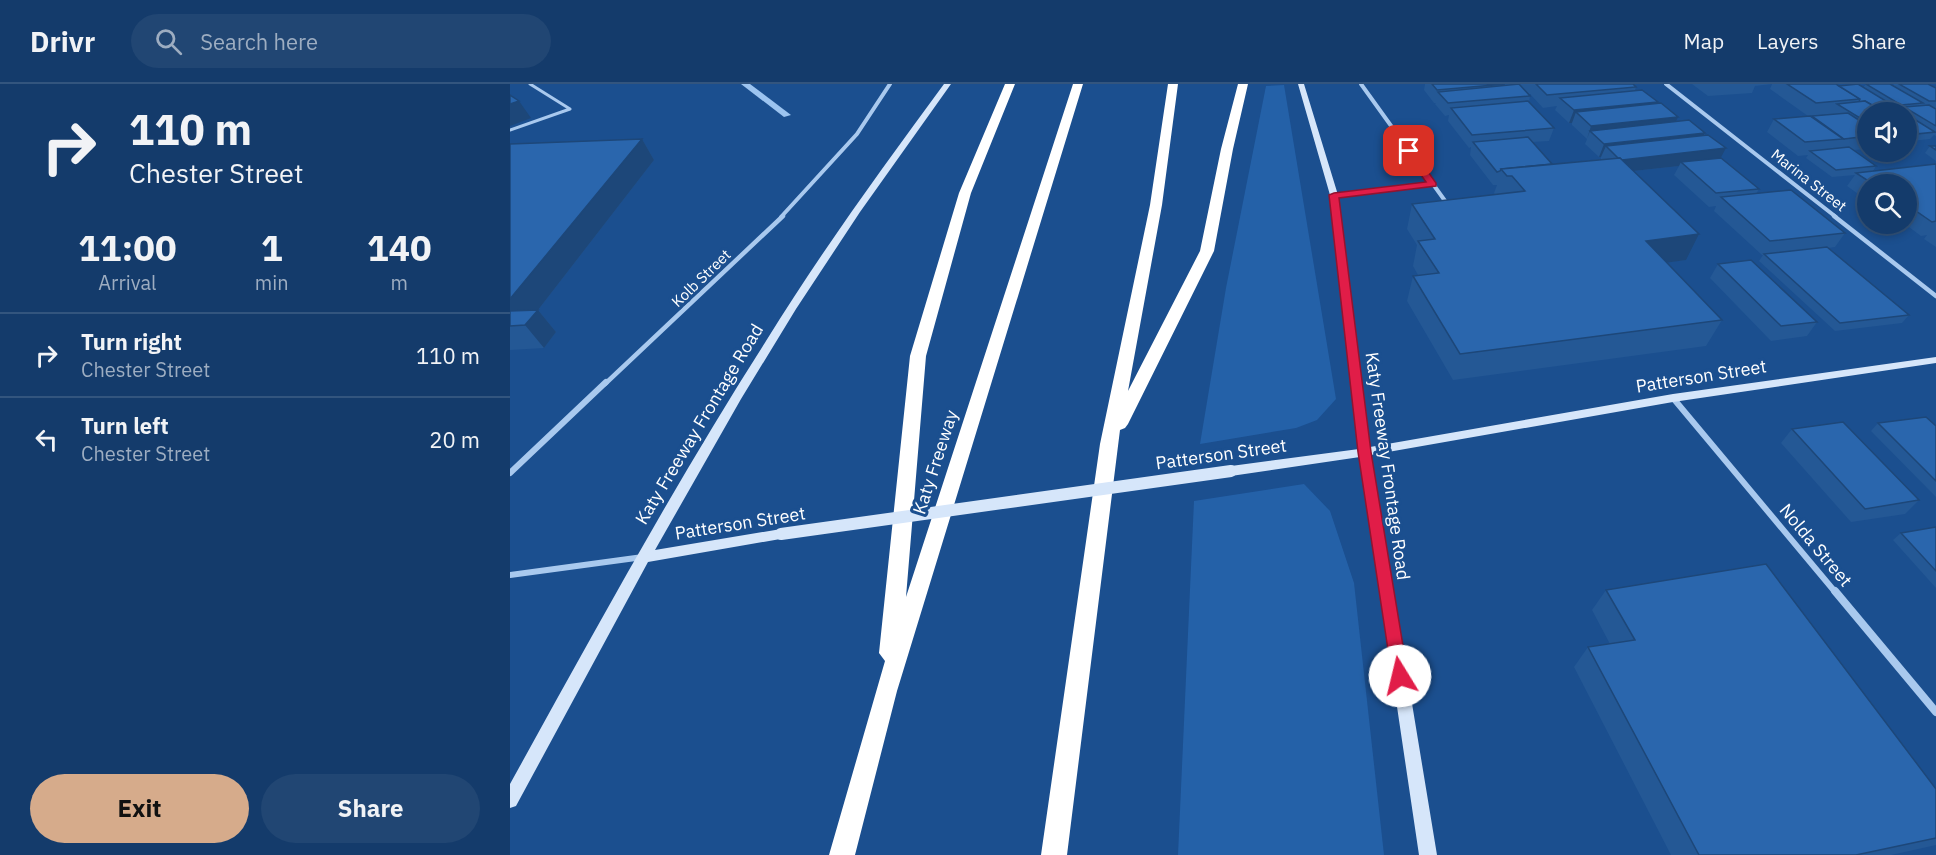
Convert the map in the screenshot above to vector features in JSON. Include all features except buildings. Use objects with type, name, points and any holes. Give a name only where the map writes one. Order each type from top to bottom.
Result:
[{"type":"highway","points":[[886,691],[918,356],[965,193],[1010,84]]},
{"type":"highway","name":"Katy Freeway","points":[[842,855],[886,691],[1078,84]]},
{"type":"highway","points":[[1054,855],[1109,444],[1156,205],[1173,84]]},
{"type":"highway","points":[[1109,444],[1207,251],[1227,148],[1243,84]]},
{"type":"main road","name":"Katy Freeway Frontage Road","points":[[510,800],[643,557],[771,341],[894,158],[948,84]]},
{"type":"main road","name":"Katy Freeway Frontage Road","points":[[1301,84],[1334,195],[1365,452],[1428,855]]},
{"type":"main road","name":"Patterson Street","points":[[643,557],[781,534],[1365,452],[1673,398],[1936,360]]},
{"type":"street","name":"Kolb Street","points":[[510,473],[793,206],[857,134],[890,84]]},
{"type":"street","points":[[1361,84],[1450,208]]},
{"type":"street","name":"Marina Street","points":[[1666,84],[1936,296]]},
{"type":"street","points":[[1334,195],[1432,184]]},
{"type":"street","name":"Nolda Street","points":[[1673,398],[1936,712]]},
{"type":"street","name":"Patterson Street","points":[[510,575],[643,557]]},
{"type":"lane","points":[[510,130],[570,109],[530,84]]},
{"type":"shaded area","points":[[1284,85],[1336,399],[1317,420],[1296,428],[1200,444],[1226,288],[1266,86]]},
{"type":"shaded area","points":[[1304,484],[1330,511],[1354,583],[1384,855],[1178,855],[1194,501]]},
{"type":"waterway","points":[[745,84],[787,115]]},
{"type":"route","points":[[1400,676],[1365,452],[1334,195],[1432,184],[1409,151]]}]
